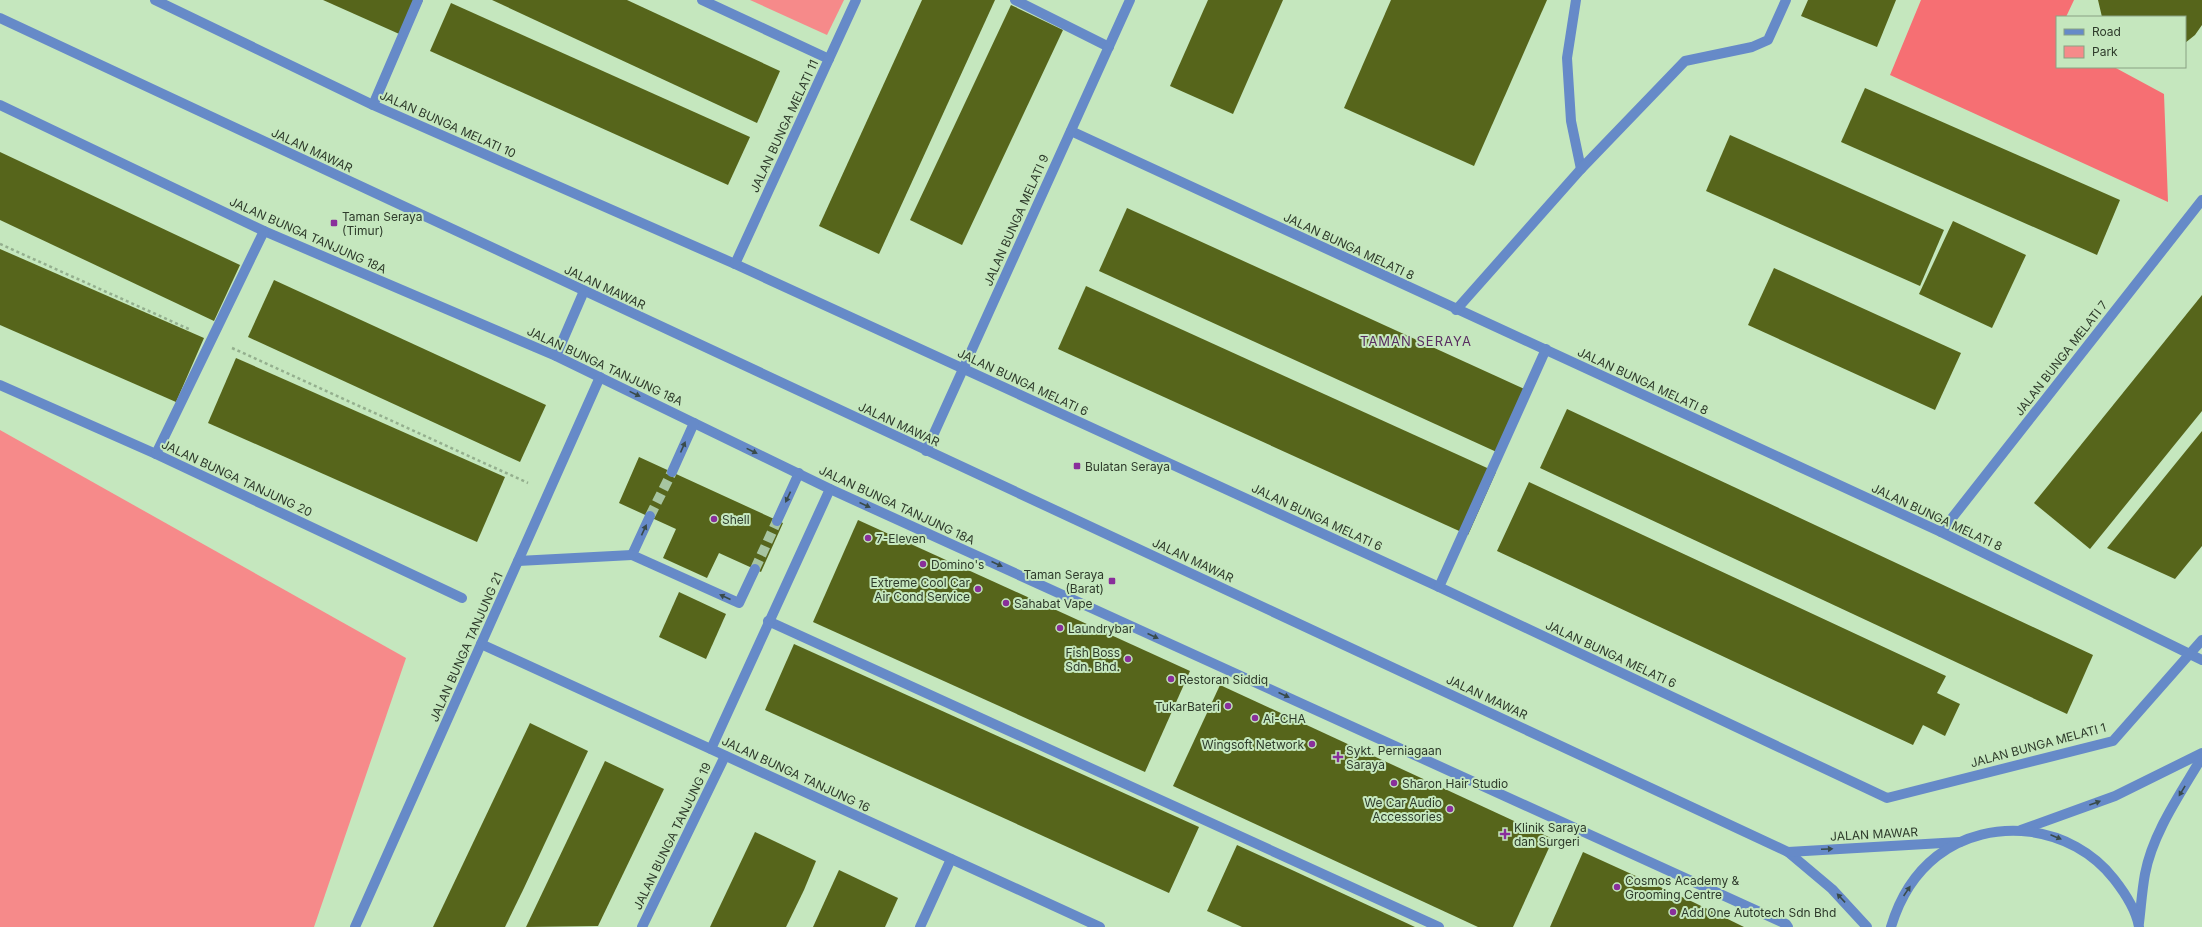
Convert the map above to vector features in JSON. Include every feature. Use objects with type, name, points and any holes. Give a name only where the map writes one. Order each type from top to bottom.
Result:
[{"type":"street","name":"JALAN BUNGA MELATI 10","points":[[154,0],[373,105],[735,264]]},
{"type":"street","points":[[373,105],[418,0]]},
{"type":"street","points":[[702,0],[829,59]]},
{"type":"street","name":"JALAN BUNGA MELATI 11","points":[[735,264],[856,0]]},
{"type":"street","points":[[1015,0],[1109,47]]},
{"type":"street","name":"JALAN BUNGA MELATI 9","points":[[926,451],[1130,0]]},
{"type":"street","points":[[1576,0],[1567,58],[1571,121],[1581,169]]},
{"type":"street","points":[[1456,310],[1581,169],[1685,61],[1752,48],[1768,40],[1786,0]]},
{"type":"street","name":"JALAN MAWAR","points":[[0,18],[584,292],[1788,852],[1832,889],[1867,927]]},
{"type":"street","name":"JALAN BUNGA TANJUNG 18A","points":[[0,105],[264,231],[556,356],[830,489],[1787,925]]},
{"type":"street","name":"JALAN BUNGA MELATI 8","points":[[1071,130],[1456,310],[1546,349],[1941,532],[2202,660]]},
{"type":"street","name":"JALAN BUNGA MELATI 7","points":[[1941,532],[2202,200]]},
{"type":"street","points":[[156,454],[264,231]]},
{"type":"street","name":"JALAN BUNGA MELATI 6","points":[[735,264],[1439,587],[1887,798]]},
{"type":"street","points":[[556,356],[584,292]]},
{"type":"street","points":[[1439,587],[1546,349]]},
{"type":"street","name":"JALAN BUNGA TANJUNG 21","points":[[355,927],[600,377]]},
{"type":"street","name":"JALAN BUNGA TANJUNG 20","points":[[0,385],[156,454],[462,598]]},
{"type":"street","points":[[672,472],[694,422]]},
{"type":"street","points":[[777,521],[799,474]]},
{"type":"street","points":[[711,749],[768,621],[830,489]]},
{"type":"street","points":[[632,555],[650,516]]},
{"type":"street","points":[[518,561],[632,555],[739,603],[755,569]]},
{"type":"street","points":[[768,621],[1439,927]]},
{"type":"street","name":"JALAN BUNGA MELATI 1","points":[[1887,798],[2112,741],[2202,640]]},
{"type":"street","name":"JALAN BUNGA TANJUNG 16","points":[[481,644],[1100,927]]},
{"type":"street","points":[[1892,927],[1901,900],[1916,877],[1937,857],[1961,842],[1989,833],[2019,830],[2115,796],[2202,753]]},
{"type":"street","name":"JALAN BUNGA TANJUNG 19","points":[[642,927],[726,756]]},
{"type":"street","points":[[2139,925],[2145,873],[2156,840],[2172,808],[2202,757]]},
{"type":"street","points":[[2019,830],[2051,835],[2080,848],[2106,868],[2126,893],[2139,925]]},
{"type":"street","name":"JALAN MAWAR","points":[[1788,852],[1961,842]]},
{"type":"street","points":[[920,927],[951,859]]},
{"type":"path","points":[[0,244],[549,493]]},
{"type":"green space","points":[[750,0],[844,0],[827,35]]},
{"type":"green space","points":[[0,430],[406,658],[314,927],[0,927]]},
{"type":"shaded area","points":[[1921,0],[2074,0],[2066,16],[2056,16],[2056,68],[2116,68],[2164,94],[2168,202],[1890,75]]},
{"type":"building","points":[[323,0],[423,0],[406,37]]},
{"type":"building","points":[[492,0],[627,0],[780,71],[757,123]]},
{"type":"building","points":[[922,0],[995,0],[879,254],[819,226]]},
{"type":"building","points":[[1208,0],[1283,0],[1233,114],[1170,86]]},
{"type":"building","points":[[1391,0],[1547,0],[1474,166],[1344,108]]},
{"type":"building","points":[[1808,0],[1896,0],[1877,47],[1801,16]]},
{"type":"building","points":[[2098,0],[2202,0],[2202,25],[2195,35],[2186,42],[2186,16],[2102,16]]},
{"type":"building","points":[[451,3],[750,137],[728,185],[430,51]]},
{"type":"building","points":[[1011,5],[1063,30],[962,245],[910,220]]},
{"type":"building","points":[[1865,88],[2120,200],[2097,255],[1841,142]]},
{"type":"building","points":[[1730,135],[1944,230],[1920,286],[1706,191]]},
{"type":"building","points":[[0,152],[240,265],[214,321],[0,220]]},
{"type":"building","points":[[1127,208],[1529,391],[1501,454],[1099,271]]},
{"type":"building","points":[[1953,221],[2026,255],[1992,328],[1919,294]]},
{"type":"building","points":[[0,249],[204,338],[176,402],[0,325]]},
{"type":"building","points":[[1774,268],[1961,353],[1935,410],[1748,325]]},
{"type":"building","points":[[274,280],[546,405],[520,462],[248,337]]},
{"type":"building","points":[[1086,286],[1496,472],[1468,535],[1058,349]]},
{"type":"building","points":[[2202,295],[2202,411],[2090,549],[2034,503]]},
{"type":"building","points":[[236,358],[505,477],[477,542],[208,423]]},
{"type":"building","points":[[1567,409],[2093,655],[2067,714],[1540,468]]},
{"type":"building","points":[[2202,431],[2202,546],[2175,579],[2107,548]]},
{"type":"building","name":"Shell","points":[[639,457],[783,523],[761,572],[719,553],[707,578],[663,558],[676,529],[619,503]]},
{"type":"building","points":[[1529,482],[1946,676],[1937,693],[1960,704],[1945,736],[1923,725],[1913,745],[1497,551]]},
{"type":"building","points":[[858,520],[1190,671],[1145,772],[813,622]]},
{"type":"building","points":[[679,592],[726,614],[706,659],[659,637]]},
{"type":"building","points":[[794,644],[1199,827],[1169,893],[765,710]]},
{"type":"building","points":[[1220,685],[1553,839],[1513,927],[1478,927],[1173,786]]},
{"type":"building","points":[[530,723],[588,751],[524,888],[505,927],[433,927]]},
{"type":"building","points":[[605,761],[664,789],[598,926],[526,927]]},
{"type":"building","points":[[755,832],[816,861],[804,890],[786,927],[710,927]]},
{"type":"building","points":[[1237,845],[1415,927],[1242,927],[1207,911]]},
{"type":"building","points":[[1583,852],[1693,902],[1744,927],[1550,927]]},
{"type":"building","points":[[839,870],[898,898],[885,927],[813,927]]},
{"type":"tunnel","points":[[650,516],[672,472]]},
{"type":"tunnel","points":[[755,569],[777,521]]},
{"type":"place","name":"Taman Seraya (Timur)","points":[[334,223]]},
{"type":"place","name":"Bulatan Seraya","points":[[1077,466]]},
{"type":"place","name":"Shell","points":[[714,519]]},
{"type":"place","name":"7-Eleven","points":[[868,538]]},
{"type":"place","name":"Domino's","points":[[923,564]]},
{"type":"place","name":"Taman Seraya (Barat)","points":[[1112,581]]},
{"type":"place","name":"Extreme Cool Car Air Cond Service","points":[[978,589]]},
{"type":"place","name":"Sahabat Vape","points":[[1006,603]]},
{"type":"place","name":"Laundrybar","points":[[1060,628]]},
{"type":"place","name":"Fish Boss Sdn. Bhd.","points":[[1128,659]]},
{"type":"place","name":"Restoran Siddiq","points":[[1171,679]]},
{"type":"place","name":"TukarBateri","points":[[1228,706]]},
{"type":"place","name":"Ai-CHA","points":[[1255,718]]},
{"type":"place","name":"Wingsoft Network","points":[[1312,744]]},
{"type":"place","name":"Sykt. Perniagaan Saraya","points":[[1338,757]]},
{"type":"place","name":"Sharon Hair Studio","points":[[1394,783]]},
{"type":"place","name":"We Car Audio Accessories","points":[[1450,809]]},
{"type":"place","name":"Klinik Saraya dan Surgeri","points":[[1505,834]]},
{"type":"place","name":"Cosmos Academy & Grooming Centre","points":[[1617,887]]},
{"type":"place","name":"Add One Autotech Sdn Bhd","points":[[1673,912]]},
{"type":"district","name":"TAMAN SERAYA","points":[[1416,341]]}]
